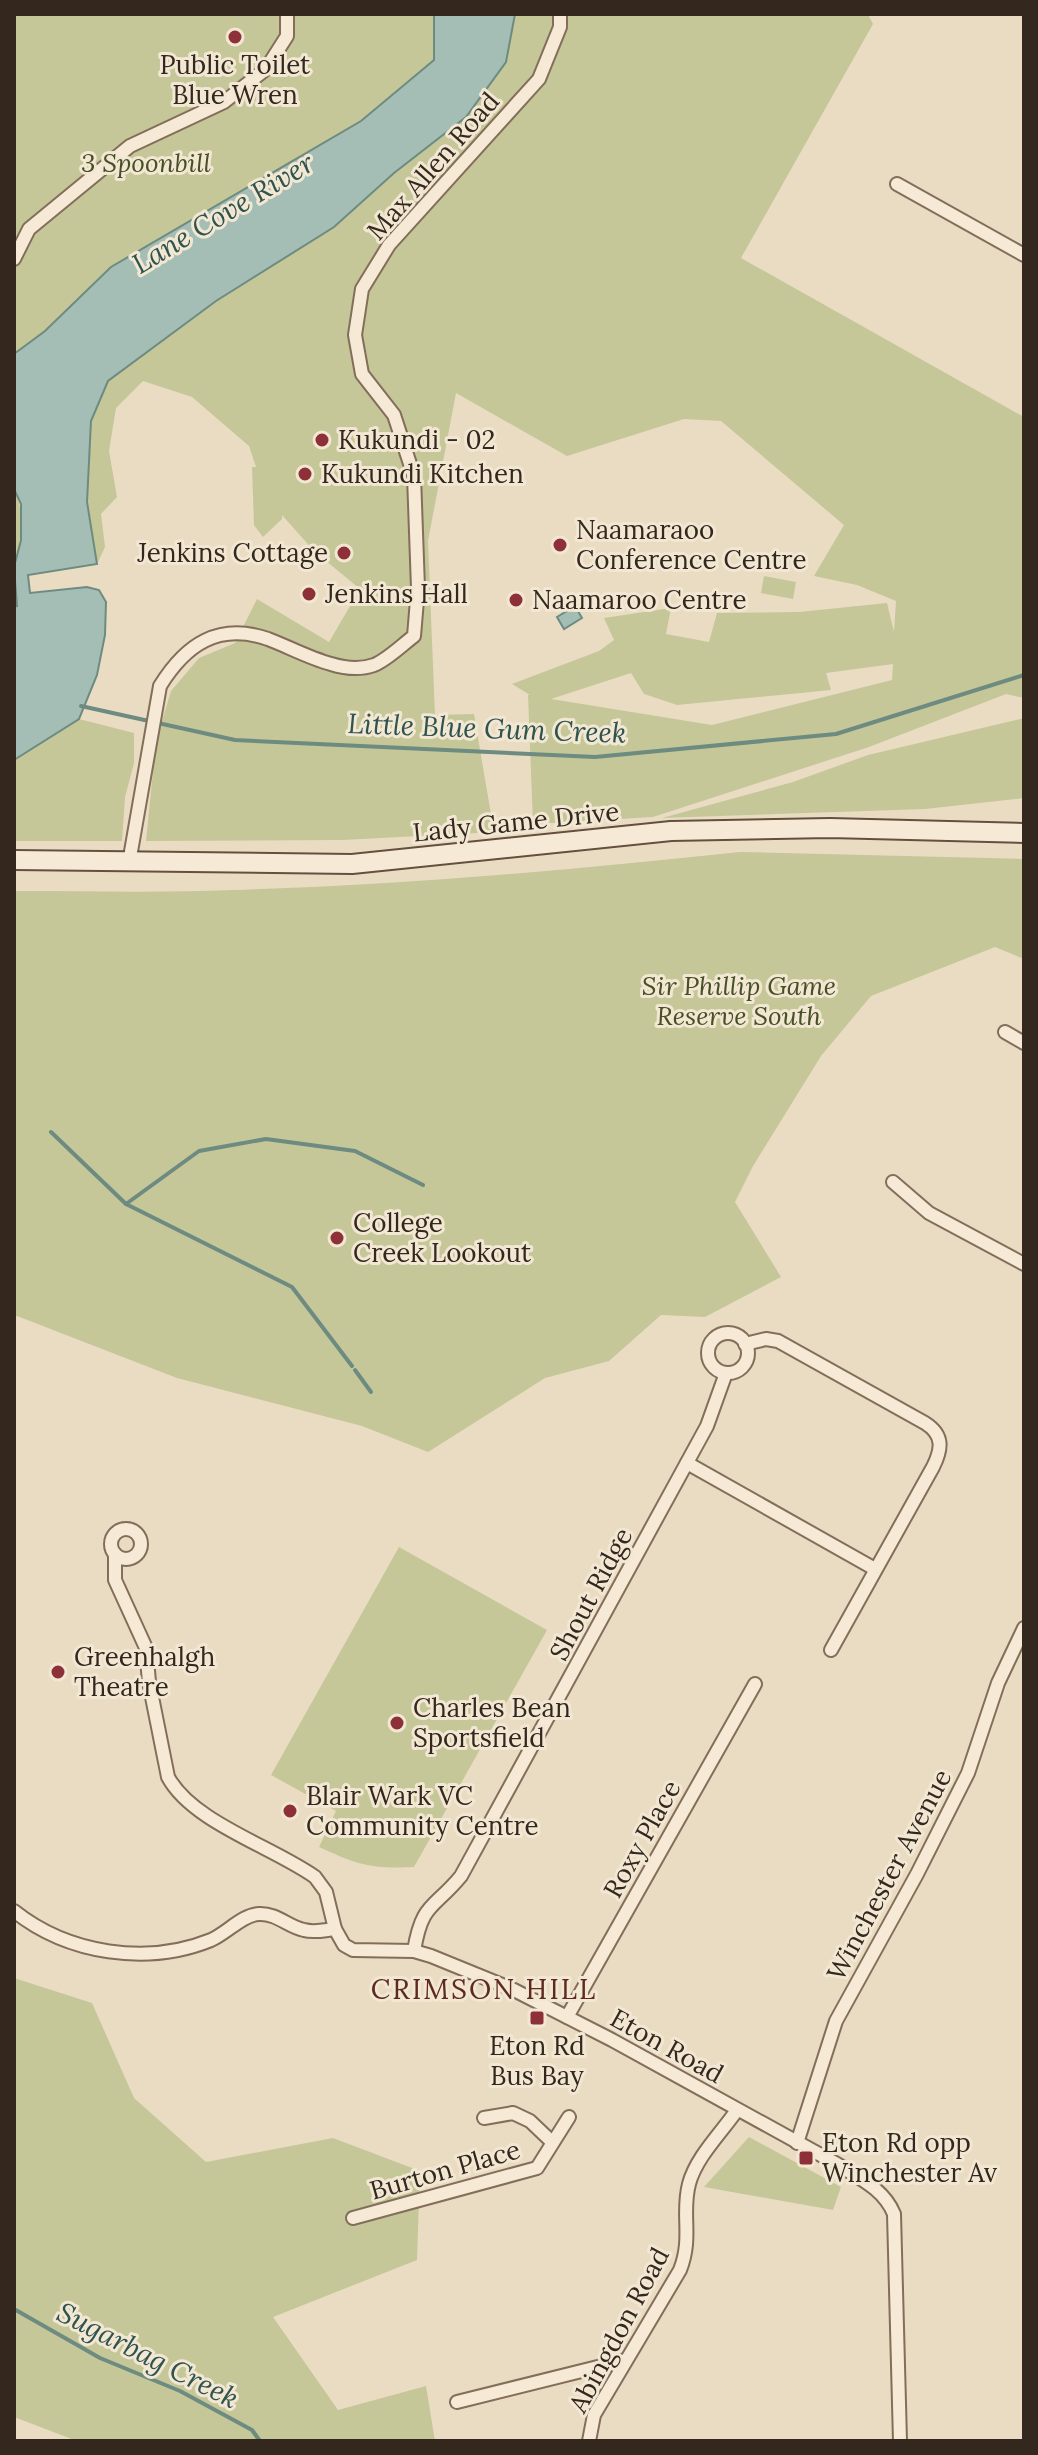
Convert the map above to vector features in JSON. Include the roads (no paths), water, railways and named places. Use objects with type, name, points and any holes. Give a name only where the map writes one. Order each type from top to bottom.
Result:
[{"type":"main road","name":"Lady Game Drive","points":[[14,860],[352,864],[671,831],[830,828],[1024,833]]},
{"type":"street","points":[[14,259],[29,229],[130,146],[224,102],[266,69],[287,36],[287,14]]},
{"type":"street","name":"Max Allen Road","points":[[129,863],[154,709],[160,686],[174,663],[204,640],[236,631],[268,639],[310,658],[347,669],[374,665],[414,636],[418,588],[414,476],[394,415],[362,374],[355,335],[362,289],[389,245],[539,79],[560,27],[560,14]]},
{"type":"street","points":[[897,184],[1024,255]]},
{"type":"street","points":[[1005,1032],[1024,1043]]},
{"type":"street","points":[[893,1182],[929,1213],[1024,1264]]},
{"type":"street","points":[[723,1333],[736,1335],[745,1344],[747,1357],[736,1372],[716,1370],[708,1359],[712,1340],[723,1333]]},
{"type":"street","points":[[745,1344],[766,1339],[778,1341],[938,1433],[941,1448],[938,1458],[831,1650]]},
{"type":"street","name":"Shout Ridge","points":[[414,1951],[429,1906],[461,1876],[595,1636],[632,1559],[711,1417],[726,1373]]},
{"type":"street","points":[[687,1463],[875,1569]]},
{"type":"street","points":[[14,1911],[45,1932],[70,1942],[121,1953],[165,1951],[200,1944],[224,1935],[250,1916],[259,1914],[279,1918],[305,1931],[335,1929],[326,1892],[315,1877],[201,1812],[174,1788],[168,1777],[149,1682],[146,1648],[115,1580],[115,1554]]},
{"type":"street","name":"Winchester Avenue","points":[[797,2143],[836,2021],[917,1874],[968,1773],[998,1683],[1024,1628]]},
{"type":"street","name":"Roxy Place","points":[[567,2017],[755,1684]]},
{"type":"street","name":"Eton Road","points":[[335,1929],[344,1945],[353,1950],[414,1951],[469,1969],[567,2017],[837,2164],[878,2191],[894,2214],[900,2441]]},
{"type":"street","name":"Abingdon Road","points":[[589,2441],[594,2415],[687,2253],[690,2182],[698,2164],[737,2110]]},
{"type":"street","points":[[484,2118],[513,2113],[530,2121],[552,2142]]},
{"type":"street","name":"Burton Place","points":[[353,2218],[537,2168],[569,2117]]},
{"type":"street","points":[[457,2402],[626,2360]]},
{"type":"water","name":"Lane Cove River","points":[[434,14],[515,14],[506,62],[466,117],[394,173],[334,227],[216,301],[108,381],[91,421],[87,502],[97,564],[28,575],[30,593],[87,587],[99,590],[106,602],[105,635],[97,675],[79,719],[14,760],[14,607],[17,606],[14,567],[21,540],[21,504],[14,489],[14,354],[45,331],[111,267],[361,121],[434,60]]},
{"type":"water","points":[[575,606],[582,618],[564,629],[557,617]]},
{"type":"waterway","name":"Little Blue Gum Creek","points":[[81,706],[235,740],[595,757],[836,734],[1024,675]]},
{"type":"waterway","points":[[51,1132],[126,1204],[292,1287],[352,1366]]},
{"type":"waterway","points":[[126,1204],[199,1151],[266,1139],[355,1151],[423,1185]]},
{"type":"waterway","points":[[355,1370],[371,1392]]},
{"type":"waterway","name":"Sugarbag Creek","points":[[14,2309],[100,2358],[180,2391],[252,2430],[260,2441]]},
{"type":"place","name":"Public Toilet Blue Wren","points":[[235,37]]},
{"type":"place","name":"Kukundi - 02","points":[[322,440]]},
{"type":"place","name":"Kukundi Kitchen","points":[[305,474]]},
{"type":"place","name":"Naamaraoo Conference Centre","points":[[560,545]]},
{"type":"place","name":"Jenkins Cottage","points":[[344,553]]},
{"type":"place","name":"Jenkins Hall","points":[[309,594]]},
{"type":"place","name":"Naamaroo Centre","points":[[516,600]]},
{"type":"place","name":"College Creek Lookout","points":[[337,1238]]},
{"type":"place","name":"Greenhalgh Theatre","points":[[58,1672]]},
{"type":"place","name":"Charles Bean Sportsfield","points":[[397,1723]]},
{"type":"place","name":"Blair Wark VC Community Centre","points":[[290,1811]]},
{"type":"place","name":"Eton Rd Bus Bay","points":[[537,2018]]},
{"type":"place","name":"Eton Rd opp Winchester Av","points":[[806,2158]]},
{"type":"district","name":"CRIMSON HILL","points":[[484,1989]]},
{"type":"park label","name":"3 Spoonbill","points":[[146,163]]},
{"type":"park label","name":"Sir Phillip Game Reserve South","points":[[739,1001]]}]
